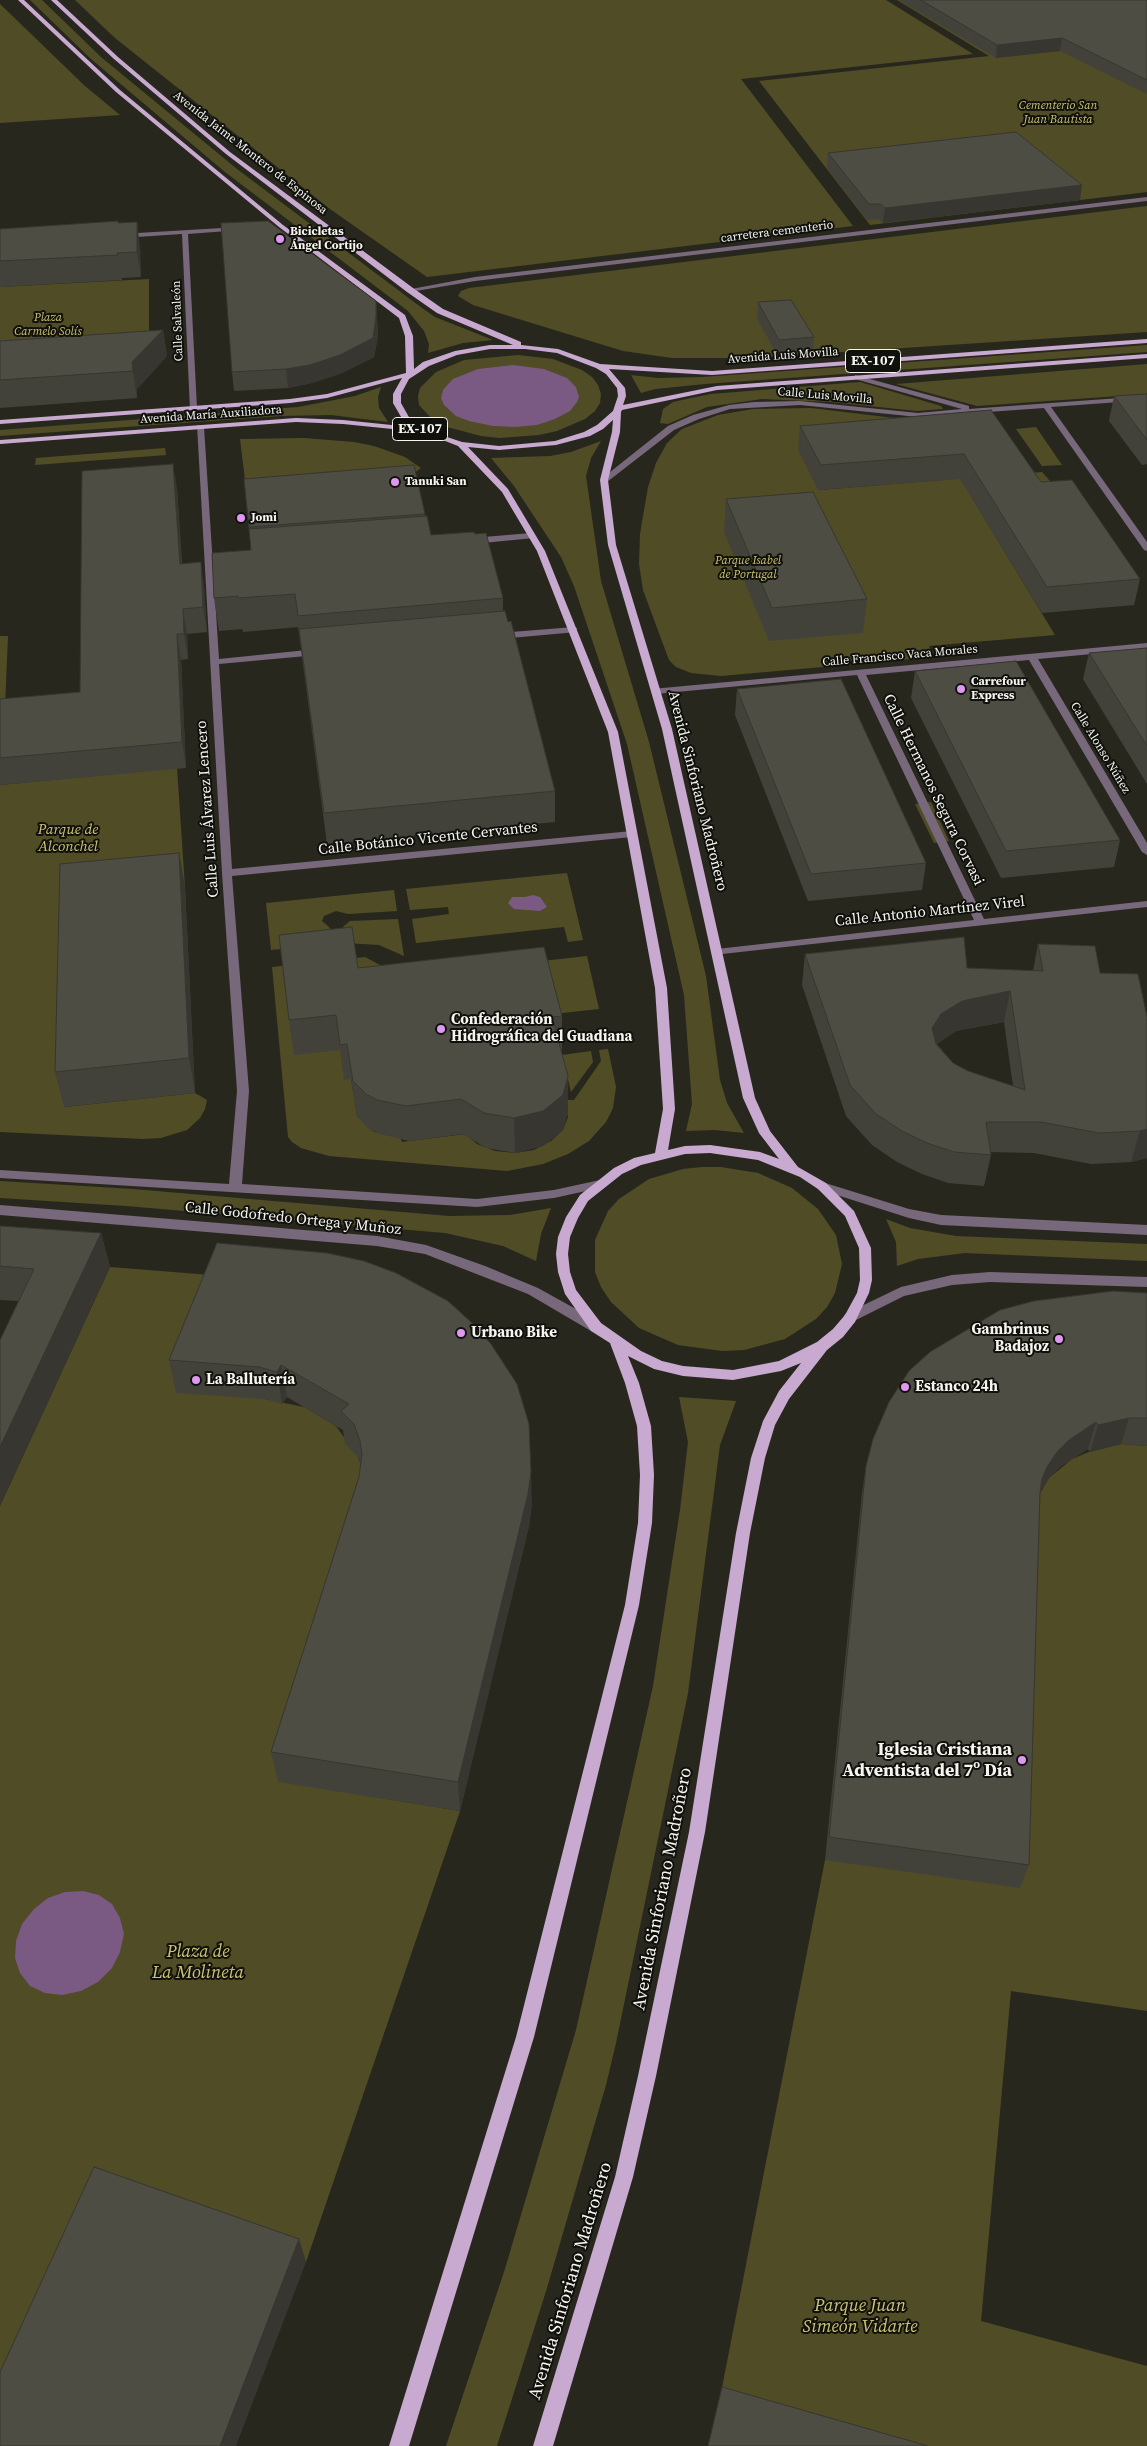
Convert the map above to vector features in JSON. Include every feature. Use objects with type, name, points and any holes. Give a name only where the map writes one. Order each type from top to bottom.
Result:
[{"type":"main road","points":[[22,0],[118,91],[281,226],[402,317],[409,336],[410,374]]},
{"type":"main road","name":"Avenida Jaime Montero de Espinosa","points":[[54,0],[116,58],[228,153],[410,290],[440,311],[525,347]]},
{"type":"main road","name":"Avenida Luis Movilla","points":[[599,366],[712,373],[1147,341]]},
{"type":"main road","name":"EX-107","points":[[490,347],[525,347],[558,351],[599,366],[609,372],[621,388],[622,396],[618,410],[600,427],[587,434],[556,443],[500,448],[461,444],[423,430],[407,420],[397,403],[400,386],[410,374],[426,364],[455,353],[490,347]]},
{"type":"main road","name":"Avenida Luis Movilla","points":[[618,410],[717,388],[1147,356]]},
{"type":"main road","name":"Avenida María Auxiliadora","points":[[0,422],[290,401],[327,396],[410,374]]},
{"type":"main road","name":"Avenida Sinforiano Madroñero","points":[[618,410],[616,432],[604,480],[612,545],[667,729],[749,1098],[765,1132],[794,1169]]},
{"type":"main road","name":"Avenida María Auxiliadora","points":[[0,442],[296,420],[343,422],[423,430]]},
{"type":"main road","points":[[461,444],[505,491],[540,551],[574,630],[613,732],[662,988],[669,1109],[661,1154]]},
{"type":"main road","points":[[685,1150],[735,1151],[760,1156],[794,1169],[822,1186],[850,1214],[865,1248],[866,1280],[863,1293],[850,1318],[822,1346],[781,1366],[758,1372],[725,1375],[683,1371],[659,1365],[636,1356],[616,1343],[596,1327],[570,1292],[564,1272],[562,1254],[564,1237],[572,1217],[584,1198],[618,1171],[661,1154],[685,1150]]},
{"type":"main road","points":[[399,2446],[525,2037],[632,1604],[645,1523],[647,1475],[644,1426],[632,1383],[616,1343]]},
{"type":"main road","name":"Avenida Sinforiano Madroñero","points":[[543,2446],[624,2177],[648,2076],[697,1832],[743,1533],[758,1458],[768,1425],[784,1394],[822,1346]]},
{"type":"street","name":"carretera cementerio","points":[[410,290],[485,278],[1147,199]]},
{"type":"street","points":[[267,227],[281,226]]},
{"type":"street","points":[[113,236],[250,228]]},
{"type":"street","name":"Calle Salvaleón","points":[[185,232],[193,408]]},
{"type":"street","name":"Calle Luis Movilla","points":[[858,377],[975,410]]},
{"type":"street","name":"Calle Luis Movilla","points":[[604,480],[671,428],[696,417],[729,407],[777,402],[918,415],[1147,398]]},
{"type":"street","points":[[1046,406],[1147,548]]},
{"type":"street","name":"Calle Luis Álvarez Lencero","points":[[200,427],[212,560],[215,662],[227,873],[243,1090],[235,1189]]},
{"type":"street","points":[[458,542],[531,536]]},
{"type":"street","points":[[487,638],[574,630]]},
{"type":"street","name":"Calle Francisco Vaca Morales","points":[[655,691],[1147,646]]},
{"type":"street","points":[[215,662],[332,651]]},
{"type":"street","name":"Calle Alonso Núñez","points":[[1032,657],[1147,852]]},
{"type":"street","name":"Calle Hermanos Segura Corvasi","points":[[860,672],[980,921]]},
{"type":"street","name":"Calle Botánico Vicente Cervantes","points":[[227,873],[632,834]]},
{"type":"street","name":"Calle Antonio Martínez Virel","points":[[717,953],[980,921],[1147,904]]},
{"type":"street","name":"Calle Godofredo Ortega y Muñoz","points":[[0,1174],[477,1203],[554,1194],[600,1184]]},
{"type":"street","points":[[822,1186],[909,1213],[942,1220],[1147,1230]]},
{"type":"street","name":"Calle Godofredo Ortega y Muñoz","points":[[0,1210],[377,1241],[426,1250],[480,1269],[533,1291],[596,1327]]},
{"type":"street","points":[[850,1318],[901,1292],[952,1280],[990,1276],[1147,1282]]},
{"type":"green space","points":[[30,0],[42,0],[101,57],[237,169],[422,308],[435,317],[493,340],[463,343],[428,353],[429,344],[424,331],[408,311],[225,172],[91,59]]},
{"type":"green space","points":[[75,0],[886,0],[973,54],[741,79],[853,226],[427,277],[330,209],[115,38]]},
{"type":"green space","name":"Cementerio San Juan Bautista","points":[[897,0],[1147,0],[1147,192],[870,225],[759,81],[989,56]]},
{"type":"green space","points":[[0,4],[85,86],[120,115],[0,123]]},
{"type":"green space","points":[[1147,206],[1147,332],[751,358],[672,358],[623,351],[473,305],[458,296],[461,291],[469,288]]},
{"type":"green space","name":"Plaza Carmelo Solís","points":[[149,279],[149,357],[0,368],[0,287]]},
{"type":"green space","points":[[1147,345],[1147,352],[705,384],[655,389],[641,393],[631,375],[658,378],[702,377]]},
{"type":"green space","points":[[518,355],[553,359],[582,370],[592,377],[598,385],[601,394],[600,403],[595,411],[585,419],[557,431],[539,435],[500,438],[481,436],[447,427],[434,421],[419,405],[418,396],[420,388],[436,372],[464,360]]},
{"type":"green space","points":[[1147,364],[1147,394],[977,406],[896,384]]},
{"type":"green space","points":[[860,382],[941,406],[943,409],[917,411],[830,402],[762,399],[707,407],[668,424],[660,423],[663,409],[673,402],[691,398],[711,394]]},
{"type":"green space","points":[[381,387],[378,397],[379,408],[388,422],[331,415],[281,416],[0,436],[0,430],[298,407],[355,396]]},
{"type":"green space","name":"Parque Isabel de Portugal","points":[[811,408],[911,420],[819,490],[1042,472],[1058,490],[972,498],[1055,635],[929,646],[934,657],[721,676],[691,673],[676,667],[669,660],[643,590],[639,564],[640,534],[648,487],[656,463],[667,443],[682,429],[718,415],[753,409]]},
{"type":"green space","points":[[1036,427],[1062,465],[1042,466],[1016,429]]},
{"type":"green space","points":[[304,438],[354,442],[374,446],[405,457],[421,468],[413,474],[246,488],[240,439]]},
{"type":"green space","points":[[601,441],[591,458],[586,476],[601,581],[649,742],[706,976],[720,1080],[727,1103],[744,1133],[715,1130],[686,1131],[692,1104],[684,995],[627,744],[574,586],[561,557],[514,486],[491,458],[550,456],[571,452]]},
{"type":"green space","points":[[165,448],[166,455],[35,465],[36,458]]},
{"type":"green space","points":[[0,636],[8,636],[5,706],[0,725]]},
{"type":"green space","name":"Parque de Alconchel","points":[[177,768],[185,887],[68,899],[65,1107],[195,1093],[207,1100],[205,1109],[200,1118],[187,1130],[161,1138],[143,1139],[0,1132],[0,785]]},
{"type":"green space","points":[[931,802],[949,841],[934,843],[915,804]]},
{"type":"green space","points":[[567,873],[583,940],[568,942],[564,927],[416,943],[412,919],[449,914],[448,907],[410,910],[406,889]]},
{"type":"green space","points":[[394,890],[397,911],[348,914],[336,911],[324,916],[322,921],[330,928],[333,944],[271,950],[266,903]]},
{"type":"green space","points":[[398,919],[404,956],[379,945],[346,943],[343,927],[350,921]]},
{"type":"green space","points":[[587,956],[599,1009],[553,1014],[533,962]]},
{"type":"green space","points":[[365,957],[382,966],[365,1047],[351,1079],[357,1116],[374,1132],[400,1136],[402,1142],[465,1134],[477,1144],[495,1151],[515,1153],[534,1150],[551,1141],[563,1130],[568,1117],[565,1100],[574,1100],[601,1061],[599,1050],[608,1049],[616,1087],[613,1108],[606,1122],[589,1141],[568,1154],[543,1164],[507,1171],[329,1156],[301,1148],[292,1142],[288,1137],[272,967]]},
{"type":"green space","points":[[591,1051],[593,1062],[571,1092],[562,1055]]},
{"type":"green space","points":[[721,1167],[758,1173],[792,1188],[818,1209],[836,1235],[842,1264],[835,1293],[827,1307],[816,1319],[785,1339],[744,1350],[722,1351],[678,1345],[639,1328],[611,1302],[601,1287],[595,1272],[595,1240],[608,1211],[619,1199],[649,1179],[683,1169]]},
{"type":"green space","points":[[0,1181],[133,1189],[449,1216],[510,1215],[551,1208],[541,1234],[536,1261],[503,1246],[445,1233],[126,1206],[0,1198]]},
{"type":"green space","points":[[886,1219],[910,1228],[956,1236],[1147,1244],[1147,1261],[965,1253],[918,1259],[897,1266],[896,1242]]},
{"type":"green space","name":"Plaza de La Molineta","points":[[110,1267],[223,1276],[265,1399],[304,1407],[336,1426],[358,1457],[364,1473],[278,1781],[460,1811],[306,2262],[106,2191],[0,2424],[0,1506]]},
{"type":"green space","points":[[679,1397],[736,1401],[720,1445],[688,1693],[616,2043],[606,2085],[547,2288],[497,2446],[446,2446],[504,2272],[576,2030],[653,1686],[680,1510],[688,1442]]},
{"type":"green space","name":"Parque Juan Simeón Vidarte","points":[[1121,1444],[1147,1446],[1147,2011],[1011,1991],[981,2321],[1147,2366],[1147,2446],[866,2446],[719,2403],[825,1860],[1049,1478],[1072,1459],[1096,1449]]},
{"type":"shaded area","points":[[513,365],[544,369],[567,378],[576,387],[579,397],[577,402],[570,411],[555,419],[537,425],[515,427],[493,426],[469,421],[456,416],[444,405],[441,398],[443,390],[453,379],[478,369]]},
{"type":"shaded area","points":[[533,895],[540,897],[547,907],[540,911],[514,909],[508,903],[512,897]]},
{"type":"shaded area","points":[[83,1891],[99,1895],[112,1904],[120,1918],[124,1934],[120,1952],[112,1968],[98,1982],[81,1991],[62,1995],[45,1993],[30,1986],[20,1973],[15,1958],[16,1941],[22,1924],[34,1909],[48,1898],[65,1892]]},
{"type":"building","points":[[921,0],[1147,0],[1147,80],[1062,38],[997,45]]},
{"type":"building","points":[[1016,132],[1082,185],[885,208],[881,204],[869,204],[828,153]]},
{"type":"building","points":[[118,221],[118,223],[137,222],[137,252],[117,253],[118,255],[0,261],[0,229]]},
{"type":"building","points":[[268,221],[376,301],[373,338],[340,355],[310,365],[286,369],[232,372],[221,223]]},
{"type":"building","points":[[791,300],[814,337],[779,340],[758,302]]},
{"type":"building","points":[[163,330],[132,362],[133,371],[0,380],[0,341]]},
{"type":"building","points":[[1147,394],[1147,440],[1114,396]]},
{"type":"building","points":[[991,410],[1041,482],[1072,480],[1140,579],[1047,587],[964,454],[821,465],[800,426]]},
{"type":"building","points":[[173,464],[180,564],[201,562],[203,607],[183,609],[184,634],[177,634],[182,742],[0,758],[0,699],[80,692],[82,471]]},
{"type":"building","points":[[414,465],[425,514],[249,527],[244,479]]},
{"type":"building","points":[[813,492],[867,599],[772,608],[726,499]]},
{"type":"building","points":[[427,516],[431,535],[486,533],[503,598],[298,616],[295,594],[214,598],[212,553],[251,550],[249,529]]},
{"type":"building","points":[[505,611],[508,622],[511,621],[555,791],[324,813],[299,629]]},
{"type":"building","points":[[1147,648],[1147,746],[1089,653]]},
{"type":"building","points":[[1016,661],[1120,840],[1006,851],[915,671]]},
{"type":"building","points":[[841,679],[926,863],[811,874],[737,689]]},
{"type":"building","points":[[179,853],[189,1058],[55,1072],[60,864]]},
{"type":"building","points":[[352,927],[358,968],[544,947],[562,1016],[552,1017],[568,1076],[563,1095],[543,1111],[514,1118],[484,1113],[461,1099],[406,1106],[377,1100],[366,1094],[353,1081],[347,1044],[340,1045],[336,1015],[289,1020],[279,935]]},
{"type":"building","points":[[964,937],[967,968],[1043,971],[1038,944],[1095,946],[1100,973],[1138,974],[1147,1017],[1147,1129],[1099,1133],[1041,1122],[986,1122],[991,1155],[954,1152],[927,1143],[902,1131],[876,1114],[850,1085],[805,954]],"holes":[[[1010,991],[1025,1090],[968,1071],[953,1063],[936,1044],[932,1028],[941,1014],[962,1001]]]},
{"type":"building","points":[[0,1226],[101,1233],[0,1447],[0,1340],[34,1269],[0,1266]]},
{"type":"building","points":[[217,1243],[327,1253],[364,1261],[396,1273],[448,1301],[472,1323],[491,1344],[517,1384],[529,1424],[531,1472],[528,1494],[458,1782],[271,1752],[359,1477],[362,1454],[354,1424],[341,1411],[349,1404],[281,1365],[277,1372],[259,1367],[169,1360]]},
{"type":"building","points":[[1113,1291],[1147,1293],[1147,1418],[1129,1418],[1098,1425],[1096,1422],[1069,1440],[1057,1452],[1042,1479],[1040,1492],[1029,1865],[829,1837],[866,1466],[873,1439],[889,1402],[909,1371],[930,1352],[1000,1310],[1034,1301]]},
{"type":"building","points":[[94,2167],[299,2239],[220,2446],[0,2446],[0,2372]]},
{"type":"building","points":[[722,2387],[928,2446],[708,2446]]},
{"type":"place","name":"Bicicletas Ángel Cortijo","points":[[280,239]]},
{"type":"place","name":"Tanuki San","points":[[395,482]]},
{"type":"place","name":"Jomi","points":[[241,518]]},
{"type":"place","name":"Carrefour Express","points":[[961,689]]},
{"type":"place","name":"Confederación Hidrográfica del Guadiana","points":[[441,1029]]},
{"type":"place","name":"Urbano Bike","points":[[461,1333]]},
{"type":"place","name":"Gambrinus Badajoz","points":[[1059,1339]]},
{"type":"place","name":"La Ballutería","points":[[196,1380]]},
{"type":"place","name":"Estanco 24h","points":[[905,1387]]},
{"type":"place","name":"Iglesia Cristiana Adventista del 7º Día","points":[[1022,1760]]}]
